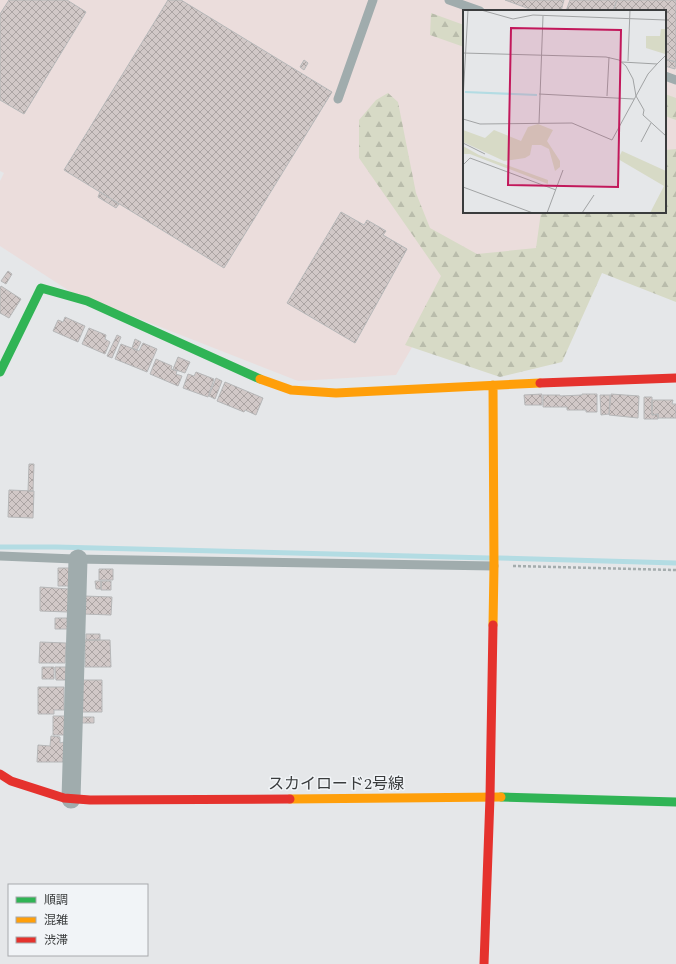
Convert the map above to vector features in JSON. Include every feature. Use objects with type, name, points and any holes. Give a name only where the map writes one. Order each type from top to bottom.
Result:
[{"type":"street","points":[[0,372],[41,288],[87,301],[189,346],[248,375],[291,390],[336,394],[494,385],[676,378]]},
{"type":"street","points":[[484,964],[490,797],[494,560],[494,385]]},
{"type":"street","points":[[71,799],[78,559]]},
{"type":"street","name":"スカイロード2号線","points":[[0,774],[11,781],[64,798],[90,800],[490,797],[676,802]]},
{"type":"lane","points":[[338,99],[374,0]]},
{"type":"lane","points":[[449,0],[477,10]]},
{"type":"lane","points":[[666,76],[676,80]]},
{"type":"lane","points":[[0,556],[78,559],[494,560]]},
{"type":"path","points":[[494,560],[676,570]]},
{"type":"shaded area","points":[[0,0],[676,0],[676,177],[666,183],[666,10],[463,10],[463,213],[617,213],[541,260],[460,264],[396,375],[298,381],[71,292],[0,246],[0,181],[4,173],[0,171]]},
{"type":"green space","points":[[431,13],[463,25],[463,47],[430,35]]},
{"type":"green space","points":[[388,93],[398,102],[416,193],[430,228],[477,254],[536,248],[541,213],[666,213],[666,150],[676,149],[676,302],[602,273],[562,362],[500,377],[405,345],[441,276],[359,158],[359,120],[376,100]]},
{"type":"green space","points":[[666,94],[676,98],[676,120],[666,116]]},
{"type":"building","points":[[9,0],[67,0],[86,12],[24,114],[0,100],[0,14]]},
{"type":"building","points":[[168,0],[181,0],[332,92],[224,268],[64,170]]},
{"type":"building","points":[[505,0],[564,0],[561,10],[532,10]]},
{"type":"building","points":[[570,0],[617,0],[613,10],[566,10]]},
{"type":"building","points":[[617,0],[676,0],[676,62],[666,59],[666,10],[613,10]]},
{"type":"building","points":[[666,59],[676,62],[675,69],[666,66]]},
{"type":"building","points":[[304,60],[308,63],[304,70],[300,67]]},
{"type":"building","points":[[100,192],[119,204],[116,208],[98,197]]},
{"type":"building","points":[[341,212],[364,225],[367,220],[386,231],[383,235],[407,249],[355,343],[287,303]]},
{"type":"building","points":[[8,271],[12,274],[6,284],[1,281]]},
{"type":"building","points":[[1,286],[21,299],[9,318],[0,313]]},
{"type":"building","points":[[65,317],[85,326],[78,342],[53,331],[58,320],[63,322]]},
{"type":"building","points":[[89,328],[106,335],[105,339],[110,342],[105,354],[82,344]]},
{"type":"building","points":[[117,335],[121,337],[112,358],[107,356]]},
{"type":"building","points":[[135,339],[141,342],[137,350],[132,348]]},
{"type":"building","points":[[143,343],[157,349],[147,372],[115,359],[121,344],[139,351]]},
{"type":"building","points":[[178,357],[190,362],[185,373],[173,369]]},
{"type":"building","points":[[156,359],[172,366],[171,369],[177,371],[176,374],[182,376],[178,386],[150,374]]},
{"type":"building","points":[[196,372],[214,379],[208,397],[183,388],[188,374],[194,376]]},
{"type":"building","points":[[216,378],[222,381],[215,399],[209,396]]},
{"type":"building","points":[[225,382],[263,398],[256,415],[245,410],[244,412],[217,401]]},
{"type":"building","points":[[542,394],[542,405],[525,405],[524,395]]},
{"type":"building","points":[[597,394],[597,412],[586,412],[586,410],[567,410],[567,407],[543,407],[543,395],[560,396]]},
{"type":"building","points":[[611,394],[639,396],[638,418],[609,415]]},
{"type":"building","points":[[600,395],[610,395],[609,414],[601,415]]},
{"type":"building","points":[[644,397],[652,397],[652,415],[658,414],[658,419],[644,419]]},
{"type":"building","points":[[652,400],[673,400],[672,404],[676,404],[676,418],[658,418],[658,414],[652,415]]},
{"type":"building","points":[[29,464],[34,464],[33,491],[28,491]]},
{"type":"building","points":[[9,490],[34,491],[33,518],[8,517]]},
{"type":"building","points":[[58,568],[69,568],[69,586],[58,586]]},
{"type":"building","points":[[99,569],[113,569],[113,580],[99,580]]},
{"type":"building","points":[[95,581],[101,581],[101,589],[96,589]]},
{"type":"building","points":[[101,581],[111,581],[111,590],[101,590]]},
{"type":"building","points":[[40,587],[69,589],[68,612],[40,611]]},
{"type":"building","points":[[84,596],[112,597],[111,615],[84,614]]},
{"type":"building","points":[[55,618],[67,618],[68,629],[55,629]]},
{"type":"building","points":[[86,634],[100,634],[100,640],[86,640]]},
{"type":"building","points":[[85,640],[110,640],[111,667],[85,667]]},
{"type":"building","points":[[40,642],[66,643],[65,663],[39,663]]},
{"type":"building","points":[[42,667],[54,667],[54,679],[42,679]]},
{"type":"building","points":[[55,667],[66,667],[66,680],[56,680]]},
{"type":"building","points":[[81,680],[102,680],[102,712],[81,712]]},
{"type":"building","points":[[38,687],[64,687],[64,710],[54,710],[54,714],[38,714]]},
{"type":"building","points":[[53,716],[65,716],[66,735],[53,735]]},
{"type":"building","points":[[81,717],[94,717],[94,723],[81,723]]},
{"type":"building","points":[[51,736],[60,737],[60,743],[64,742],[63,762],[37,762],[38,745],[50,746]]},
{"type":"waterway","points":[[0,547],[56,547],[489,558]]},
{"type":"waterway","points":[[499,558],[676,563]]},
{"type":"traffic: fast","points":[[0,372],[41,288],[87,301],[260,379]]},
{"type":"traffic: fast","points":[[501,797],[676,802]]},
{"type":"traffic: slow","points":[[260,379],[291,390],[336,393],[540,383]]},
{"type":"traffic: slow","points":[[493,385],[493,625]]},
{"type":"traffic: slow","points":[[290,799],[501,797]]},
{"type":"traffic: jam","points":[[540,383],[676,378]]},
{"type":"traffic: jam","points":[[484,964],[490,797],[493,625]]},
{"type":"traffic: jam","points":[[0,774],[11,781],[64,798],[90,800],[290,799]]}]
